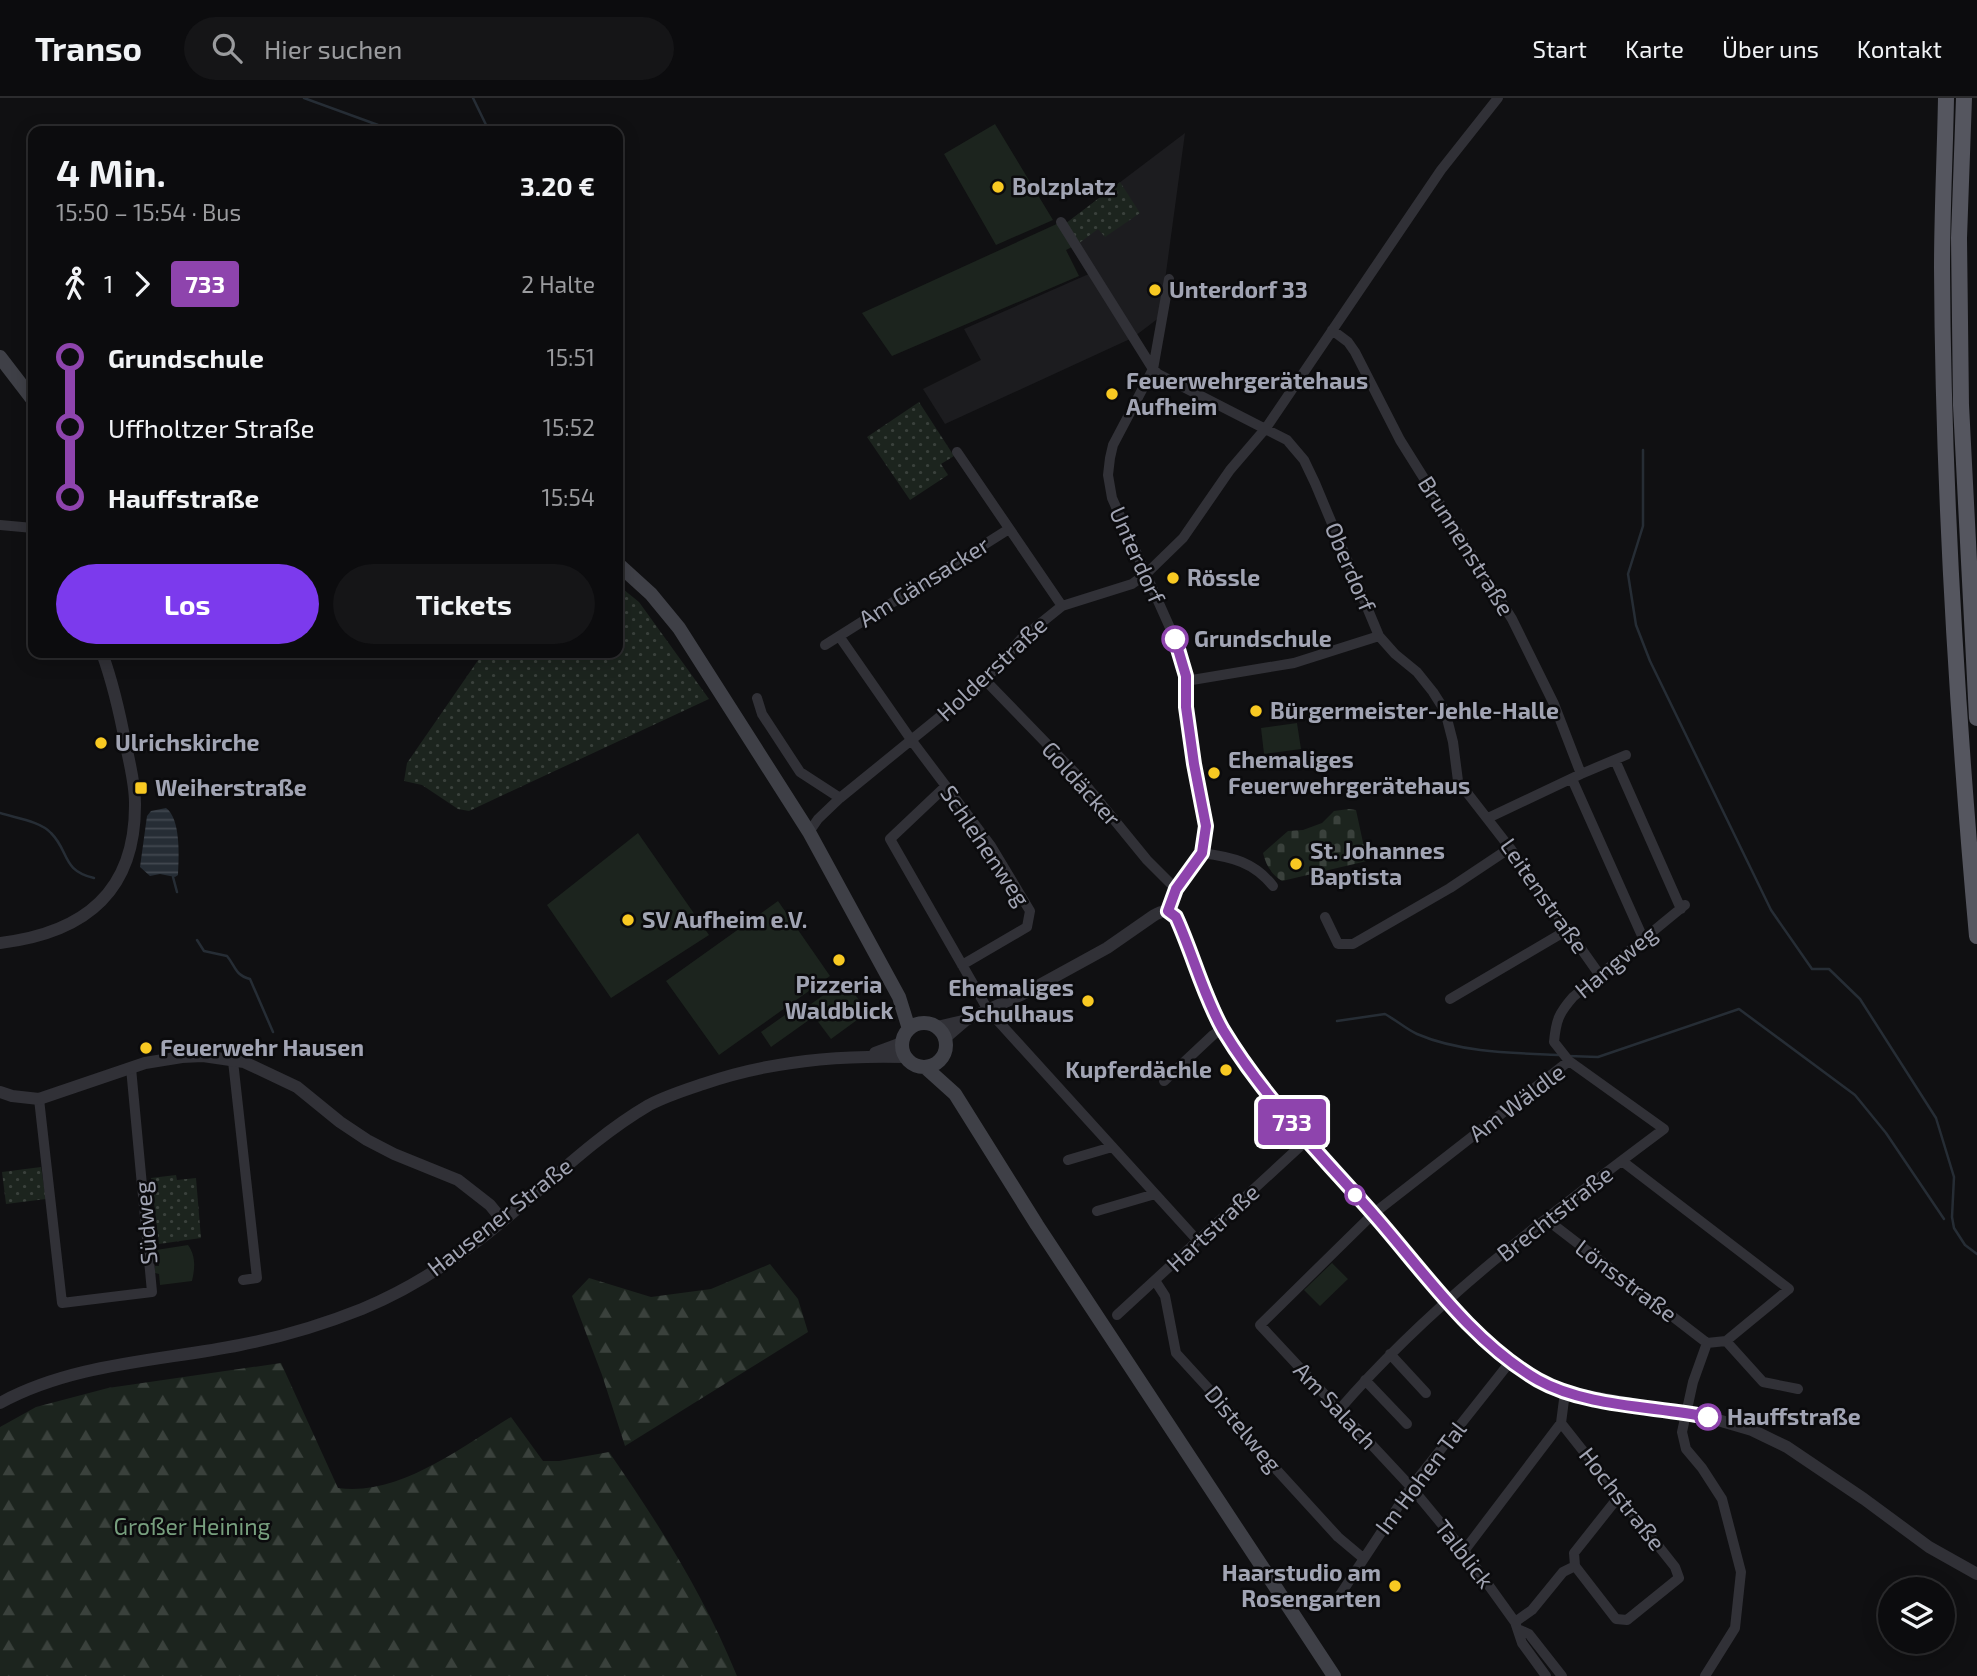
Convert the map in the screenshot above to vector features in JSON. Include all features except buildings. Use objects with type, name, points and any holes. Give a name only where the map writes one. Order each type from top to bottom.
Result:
[{"type":"highway","points":[[1946,98],[1942,265],[1945,419],[1960,727],[1977,936]]},
{"type":"highway","points":[[1964,98],[1959,239],[1961,405],[1977,718]]},
{"type":"main road","points":[[0,357],[28,393]]},
{"type":"main road","points":[[623,569],[651,594],[679,628],[809,832],[899,997],[935,1029],[955,1094]]},
{"type":"main road","points":[[899,997],[906,1043],[914,1064],[925,1066],[935,1063],[943,1055]]},
{"type":"main road","points":[[906,1043],[935,1029]]},
{"type":"main road","points":[[925,1066],[955,1094],[1044,1236],[1334,1676]]},
{"type":"street","name":"Holderstraße","points":[[809,832],[818,819],[840,798],[985,680],[1021,639],[1062,606],[1132,584],[1146,574],[1182,538],[1230,470],[1266,428],[1441,170],[1498,98]]},
{"type":"street","points":[[1061,222],[1153,369]]},
{"type":"street","name":"Unterdorf","points":[[1169,279],[1153,369],[1113,445],[1108,464],[1112,498],[1175,639],[1186,681],[1186,707],[1206,826],[1202,853]]},
{"type":"street","name":"Brunnenstraße","points":[[1332,330],[1348,342],[1355,352],[1400,440],[1512,619],[1555,704],[1576,776],[1643,939]]},
{"type":"street","name":"Oberdorf","points":[[1153,369],[1287,440],[1306,462],[1379,636],[1417,672],[1446,711],[1458,781],[1488,818]]},
{"type":"street","points":[[957,452],[1062,606]]},
{"type":"street","points":[[0,525],[28,528]]},
{"type":"street","name":"Am Gänsacker","points":[[825,645],[1009,529]]},
{"type":"street","name":"Am Gänsacker","points":[[839,636],[912,741]]},
{"type":"street","points":[[1186,681],[1294,663],[1379,636]]},
{"type":"street","points":[[0,943],[50,933],[70,924],[112,890],[126,866],[134,829],[134,784],[114,690],[104,658]]},
{"type":"street","name":"Goldäcker","points":[[985,680],[1080,778],[1147,860],[1176,889]]},
{"type":"street","points":[[757,698],[762,714],[800,772],[840,798]]},
{"type":"street","name":"Schlehenweg","points":[[912,741],[991,846],[1030,911],[1027,927],[962,965]]},
{"type":"street","points":[[1488,818],[1626,755]]},
{"type":"street","name":"Hangweg","points":[[1569,1061],[1554,1042],[1556,1022],[1573,997],[1683,907],[1615,760]]},
{"type":"street","points":[[946,786],[890,839],[988,1010],[1198,1241]]},
{"type":"street","name":"Leitenstraße","points":[[1488,818],[1599,974]]},
{"type":"street","points":[[1325,917],[1338,944],[1353,944],[1450,888],[1510,848]]},
{"type":"street","points":[[1168,911],[1176,889],[1202,853],[1241,860],[1254,867],[1273,886]]},
{"type":"street","points":[[935,1029],[967,1020],[1049,980],[1107,948],[1161,911],[1168,911],[1176,917],[1223,1029],[1268,1092],[1447,1300],[1477,1333],[1510,1362],[1565,1392],[1627,1405],[1686,1413],[1752,1430],[1787,1447],[1929,1547],[1977,1574]]},
{"type":"street","points":[[1450,999],[1569,929]]},
{"type":"street","points":[[1164,1081],[1213,1035],[1223,1029]]},
{"type":"street","name":"Hausener Straße","points":[[0,1403],[18,1393],[87,1371],[240,1346],[314,1328],[364,1308],[456,1257],[562,1170],[651,1104],[736,1073],[803,1060],[872,1055],[906,1043]]},
{"type":"street","points":[[0,1092],[12,1096],[39,1098],[145,1063],[183,1057],[203,1056],[244,1062],[297,1087],[367,1140],[458,1180],[490,1205],[503,1221]]},
{"type":"street","points":[[233,1061],[257,1278],[243,1280]]},
{"type":"street","name":"Am Wäldle","points":[[1260,1325],[1373,1214],[1569,1061],[1664,1129]]},
{"type":"street","name":"Südweg","points":[[39,1098],[62,1303],[152,1292],[131,1068]]},
{"type":"street","name":"Brechtstraße","points":[[1339,1410],[1390,1354],[1447,1300],[1546,1219],[1664,1129]]},
{"type":"street","name":"Hartstraße","points":[[1117,1315],[1156,1282],[1307,1140]]},
{"type":"street","points":[[1068,1160],[1112,1147]]},
{"type":"street","points":[[1622,1161],[1788,1289],[1726,1341],[1707,1343],[1693,1382],[1686,1413],[1682,1432],[1686,1449],[1722,1499],[1741,1572],[1735,1628],[1705,1676]]},
{"type":"street","points":[[1097,1211],[1155,1194]]},
{"type":"street","name":"Lönsstraße","points":[[1546,1219],[1707,1343]]},
{"type":"street","name":"Distelweg","points":[[1156,1282],[1166,1296],[1176,1353],[1229,1411],[1241,1431],[1338,1537],[1363,1558]]},
{"type":"street","name":"Am Salach","points":[[1260,1325],[1411,1487]]},
{"type":"street","points":[[1726,1341],[1763,1382],[1798,1389]]},
{"type":"street","points":[[1390,1354],[1426,1393]]},
{"type":"street","name":"Im Hohen Tal","points":[[1338,1598],[1411,1487],[1510,1362]]},
{"type":"street","points":[[1365,1380],[1407,1424]]},
{"type":"street","points":[[1464,1552],[1561,1423],[1565,1392]]},
{"type":"street","name":"Hochstraße","points":[[1561,1423],[1675,1567],[1679,1578],[1627,1620],[1616,1619],[1575,1566]]},
{"type":"street","name":"Talblick","points":[[1411,1487],[1464,1552],[1517,1626],[1528,1634],[1562,1676]]},
{"type":"street","points":[[1517,1626],[1563,1572],[1575,1566],[1574,1553],[1620,1495]]},
{"type":"street","name":"Talblick","points":[[1517,1626],[1522,1643],[1546,1676]]},
{"type":"shaded area","points":[[1185,133],[1160,317],[1135,336],[1065,224]]},
{"type":"shaded area","points":[[1091,273],[1130,339],[945,424],[923,389],[981,360],[964,329]]},
{"type":"shaded area","points":[[166,808],[171,813],[177,829],[178,875],[150,876],[140,867],[147,816],[151,811]]},
{"type":"green space","name":"Bolzplatz","points":[[995,124],[1053,220],[996,245],[944,154]]},
{"type":"green space","points":[[1120,182],[1140,213],[1105,237],[1098,229],[1078,244],[1065,224]]},
{"type":"green space","points":[[1061,222],[1076,245],[1066,250],[1079,276],[892,356],[862,313]]},
{"type":"green space","points":[[919,402],[954,456],[941,464],[948,475],[910,500],[867,437]]},
{"type":"green space","points":[[623,589],[639,602],[709,699],[469,811],[458,809],[422,785],[404,781],[407,763],[480,658],[623,658]]},
{"type":"green space","points":[[1297,723],[1301,749],[1264,754],[1261,728]]},
{"type":"green space","points":[[1356,810],[1367,861],[1282,881],[1272,872],[1263,853],[1288,831],[1303,830],[1322,823],[1334,811]]},
{"type":"green space","name":"SV Aufheim e.V.","points":[[638,833],[709,935],[611,998],[547,905]]},
{"type":"green space","name":"SV Aufheim e.V.","points":[[778,901],[830,976],[719,1055],[666,981]]},
{"type":"green space","points":[[844,980],[868,1012],[831,1039],[807,1007]]},
{"type":"green space","points":[[799,1005],[809,1020],[771,1047],[761,1032]]},
{"type":"green space","points":[[41,1167],[46,1199],[6,1204],[2,1172]]},
{"type":"green space","points":[[176,1175],[177,1180],[196,1178],[201,1238],[159,1244],[151,1178]]},
{"type":"green space","points":[[188,1245],[194,1262],[192,1281],[160,1285],[159,1274],[155,1273],[155,1266],[159,1266],[156,1250]]},
{"type":"green space","points":[[1332,1263],[1348,1279],[1320,1306],[1304,1290]]},
{"type":"green space","points":[[770,1264],[798,1299],[808,1332],[625,1446],[572,1296],[589,1278],[651,1297],[711,1289]]},
{"type":"green space","name":"Großer Heining","points":[[281,1363],[338,1488],[361,1489],[406,1477],[451,1455],[511,1417],[543,1461],[559,1461],[609,1452],[679,1561],[710,1616],[737,1676],[0,1676],[0,1427],[36,1407],[108,1388]]},
{"type":"waterway","points":[[304,98],[378,125]]},
{"type":"waterway","points":[[473,98],[487,126]]},
{"type":"waterway","points":[[1643,450],[1643,526],[1628,574],[1636,625],[1650,661],[1771,910],[1812,969],[1829,969],[1860,999],[1936,1118],[1954,1177],[1954,1228],[1965,1245],[1977,1254]]},
{"type":"waterway","points":[[0,813],[46,829],[57,840],[71,865],[83,875],[94,878]]},
{"type":"waterway","points":[[173,877],[177,892]]},
{"type":"waterway","points":[[197,940],[204,951],[227,956],[239,973],[250,979],[273,1032]]},
{"type":"waterway","points":[[1568,1056],[1598,1057],[1739,1009],[1855,1095],[1886,1133],[1944,1219]]},
{"type":"waterway","points":[[1337,1021],[1385,1014],[1417,1034],[1452,1045],[1488,1051],[1561,1055]]},
{"type":"bus line","name":"733","points":[[1175,639],[1186,676],[1186,707],[1206,826],[1202,853],[1176,889],[1168,911],[1176,917],[1180,925],[1223,1029],[1268,1092],[1307,1140],[1477,1333],[1510,1362],[1565,1392],[1627,1405],[1708,1417]]},
{"type":"place","name":"Bolzplatz","points":[[998,187]]},
{"type":"place","name":"Unterdorf 33","points":[[1155,290]]},
{"type":"place","name":"Feuerwehrgerätehaus Aufheim","points":[[1112,394]]},
{"type":"place","name":"Rössle","points":[[1173,578]]},
{"type":"place","name":"Grundschule","points":[[1175,639]]},
{"type":"place","name":"Bürgermeister-Jehle-Halle","points":[[1256,711]]},
{"type":"place","name":"Ulrichskirche","points":[[101,743]]},
{"type":"place","name":"Ehemaliges Feuerwehrgerätehaus","points":[[1214,773]]},
{"type":"place","name":"Weiherstraße","points":[[141,788]]},
{"type":"place","name":"St. Johannes Baptista","points":[[1296,864]]},
{"type":"place","name":"SV Aufheim e.V.","points":[[628,920]]},
{"type":"place","name":"Pizzeria Waldblick","points":[[839,960]]},
{"type":"place","name":"Ehemaliges Schulhaus","points":[[1088,1001]]},
{"type":"place","name":"Feuerwehr Hausen","points":[[146,1048]]},
{"type":"place","name":"Kupferdächle","points":[[1226,1070]]},
{"type":"place","name":"Hauffstraße","points":[[1708,1417]]},
{"type":"place","name":"Haarstudio am Rosengarten","points":[[1395,1586]]}]
